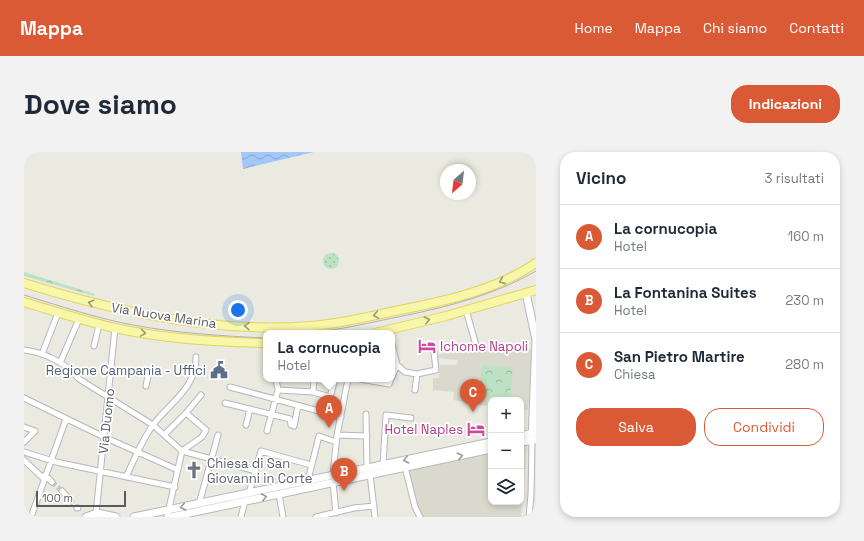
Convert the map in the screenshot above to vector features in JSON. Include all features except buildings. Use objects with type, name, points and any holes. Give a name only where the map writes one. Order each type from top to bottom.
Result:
[{"type":"main road","name":"Via Nuova Marina","points":[[24,283],[115,309],[154,316],[240,326],[296,327],[342,322],[448,299],[498,283],[521,273],[536,263]]},
{"type":"main road","points":[[395,330],[536,290]]},
{"type":"main road","points":[[526,293],[536,340],[536,375],[533,411],[534,437]]},
{"type":"main road","name":"Via Nuova Marina","points":[[24,302],[58,313],[115,328],[162,336],[263,343]]},
{"type":"main road","points":[[524,436],[534,437]]},
{"type":"main road","points":[[524,441],[534,437]]},
{"type":"main road","points":[[369,471],[383,465],[488,443]]},
{"type":"main road","points":[[134,517],[169,515],[245,501],[369,471],[405,467],[488,450]]},
{"type":"main road","points":[[169,515],[200,504],[308,480],[333,479]]},
{"type":"main road","points":[[86,517],[96,514],[116,517]]},
{"type":"street","points":[[466,310],[477,348]]},
{"type":"street","points":[[42,354],[58,313]]},
{"type":"street","points":[[60,363],[79,319]]},
{"type":"street","name":"Via Duomo","points":[[96,514],[115,328]]},
{"type":"street","points":[[94,346],[98,329]]},
{"type":"street","points":[[24,350],[42,354],[60,363],[79,379],[153,425],[165,434],[182,451],[256,471]]},
{"type":"street","points":[[397,365],[405,372],[417,374],[436,370],[434,352]]},
{"type":"street","points":[[126,477],[153,425],[187,389],[196,363],[196,357]]},
{"type":"street","points":[[395,357],[397,365],[395,370]]},
{"type":"street","points":[[146,386],[149,371]]},
{"type":"street","points":[[414,390],[417,374]]},
{"type":"street","points":[[313,392],[314,382]]},
{"type":"street","points":[[267,431],[276,399],[277,384],[330,397],[334,382]]},
{"type":"street","points":[[336,513],[333,479],[336,442],[347,382]]},
{"type":"street","points":[[230,387],[341,417]]},
{"type":"street","points":[[165,434],[201,395]]},
{"type":"street","points":[[24,398],[104,437],[178,470]]},
{"type":"street","points":[[225,403],[290,419],[292,425],[298,406]]},
{"type":"street","points":[[246,425],[250,409]]},
{"type":"street","points":[[169,515],[182,451],[202,437],[206,430],[186,413]]},
{"type":"street","points":[[366,414],[369,471],[375,517]]},
{"type":"street","points":[[383,465],[386,415],[411,418]]},
{"type":"street","points":[[31,517],[66,419]]},
{"type":"street","points":[[24,427],[35,431],[24,442]]},
{"type":"street","points":[[200,504],[218,435]]},
{"type":"street","points":[[337,435],[367,436]]},
{"type":"street","points":[[308,480],[318,436],[336,442]]},
{"type":"street","points":[[528,517],[534,494],[534,437]]},
{"type":"street","points":[[250,493],[261,451],[311,465]]},
{"type":"street","points":[[24,452],[51,461],[175,487]]},
{"type":"street","points":[[24,460],[44,479],[52,482]]},
{"type":"street","points":[[405,467],[415,508],[420,517]]},
{"type":"street","points":[[62,491],[70,500]]},
{"type":"street","points":[[279,494],[284,517]]},
{"type":"street","points":[[241,517],[245,501]]},
{"type":"street","points":[[316,517],[354,508],[374,506]]},
{"type":"shaded area","points":[[533,349],[528,410],[524,410],[524,397],[488,397],[488,406],[478,405],[478,403],[456,401],[453,399],[454,392],[433,390],[433,378],[439,378],[440,365],[457,365],[458,360],[438,358],[439,354]]},
{"type":"shaded area","points":[[527,444],[524,480],[524,469],[524,445]]},
{"type":"shaded area","points":[[488,453],[488,505],[522,505],[521,517],[423,517],[415,501],[408,470]]},
{"type":"green space","points":[[331,253],[337,255],[339,261],[337,267],[331,269],[325,267],[323,261],[325,255]]},
{"type":"green space","points":[[24,272],[95,294],[94,296],[24,276]]},
{"type":"green space","points":[[482,365],[513,367],[510,397],[479,396]]},
{"type":"water","points":[[241,152],[314,152],[243,169]]},
{"type":"tunnel","points":[[52,482],[62,491]]},
{"type":"tunnel","points":[[70,500],[77,508]]},
{"type":"tram line","points":[[329,330],[407,315],[464,301],[501,288],[536,271]]},
{"type":"tram line","points":[[24,295],[92,315],[133,325],[199,334],[263,338]]},
{"type":"place","name":"Ichome Napoli","points":[[427,346]]},
{"type":"place","name":"Regione Campania - Uffici","points":[[219,370]]},
{"type":"place","name":"San Pietro Martire","points":[[473,412]]},
{"type":"place","name":"La cornucopia","points":[[329,428]]},
{"type":"place","name":"Hotel Naples","points":[[476,429]]},
{"type":"place","name":"Chiesa di San Giovanni in Corte","points":[[194,470]]},
{"type":"place","name":"La Fontanina Suites","points":[[344,491]]}]
